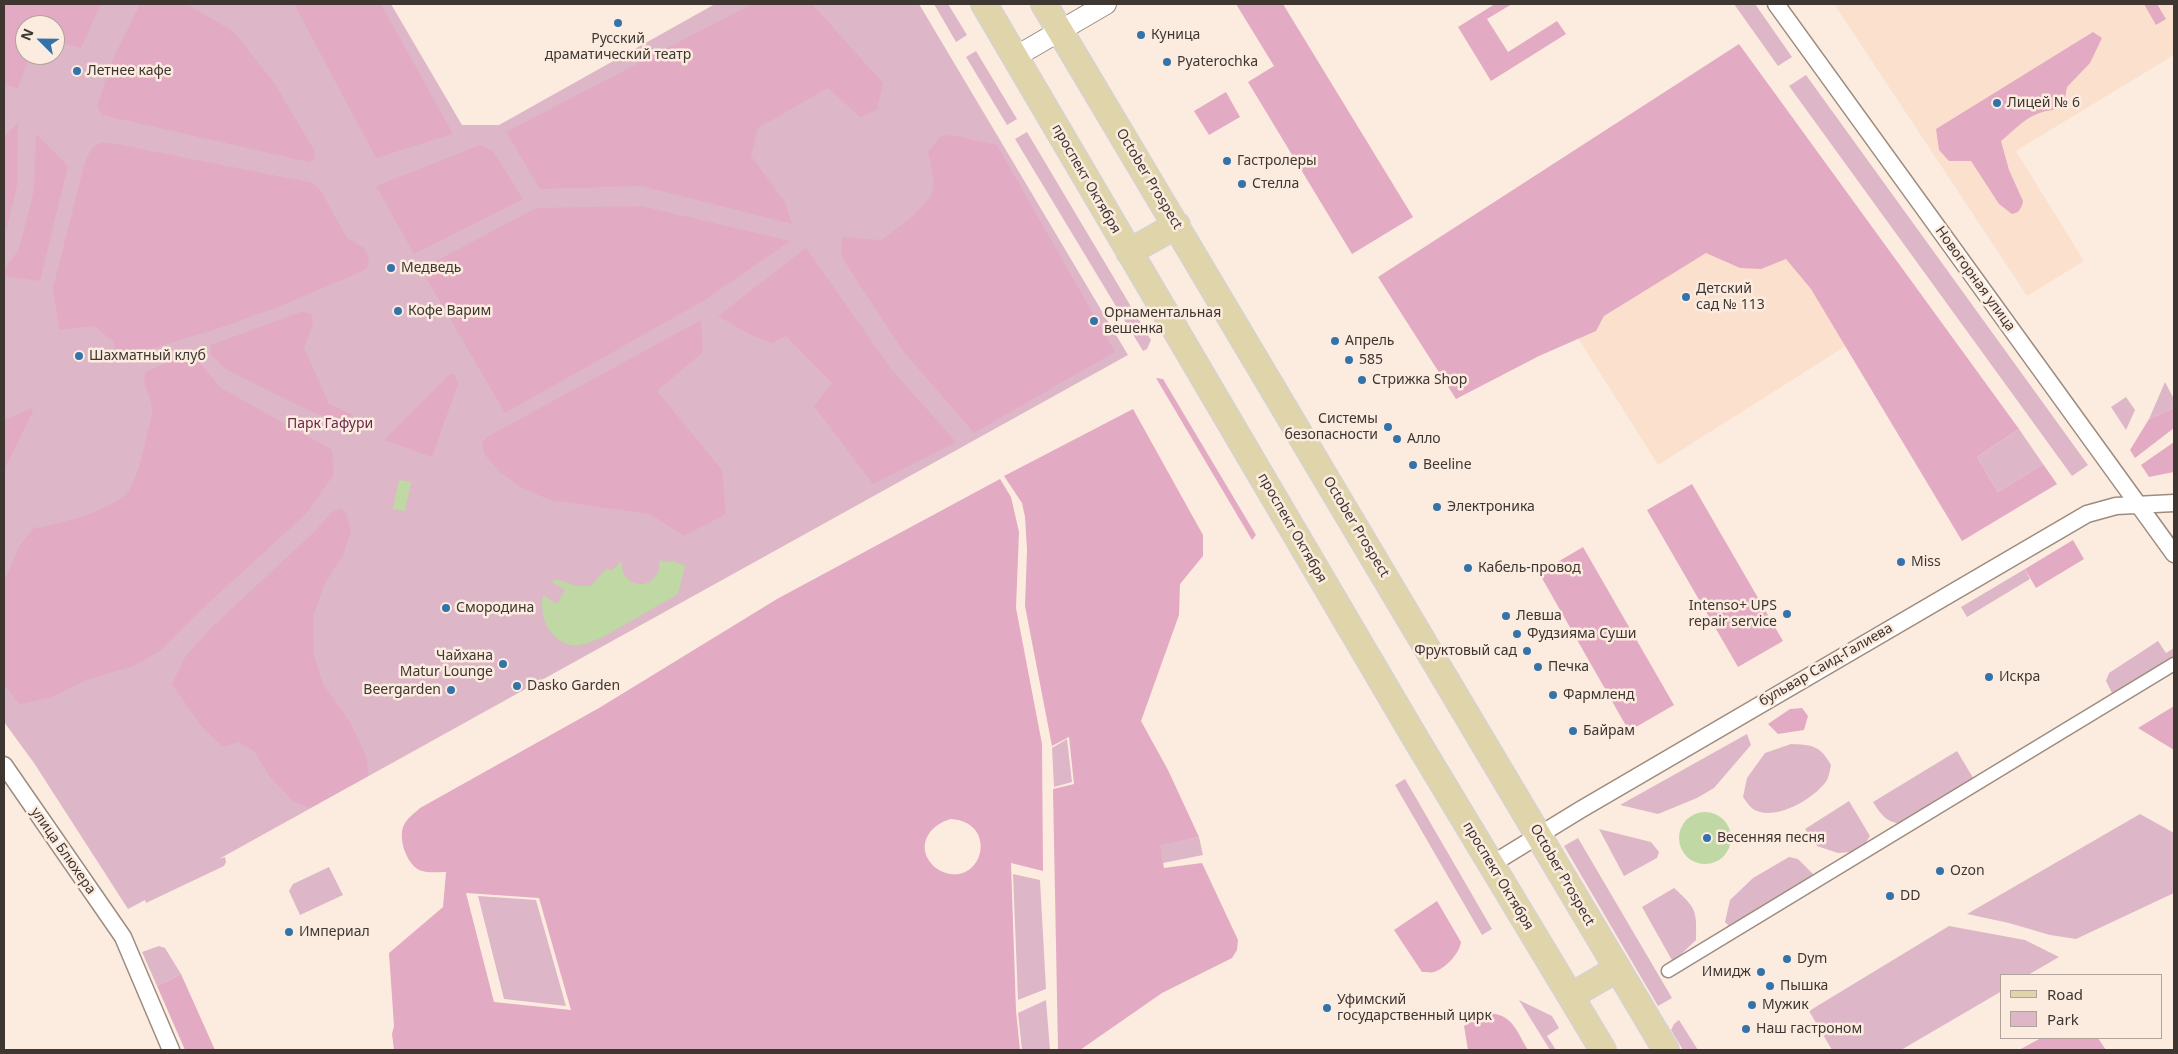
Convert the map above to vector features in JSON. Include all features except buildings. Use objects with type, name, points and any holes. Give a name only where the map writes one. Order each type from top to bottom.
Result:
[{"type":"main road","name":"проспект Октября","points":[[984,4],[1129,252],[1603,1050]]},
{"type":"main road","name":"October Prospect","points":[[1044,4],[1666,1050]]},
{"type":"main road","points":[[1129,252],[1177,225]]},
{"type":"main road","points":[[1570,996],[1617,969]]},
{"type":"street","points":[[1015,57],[1106,4]]},
{"type":"street","name":"Новогорная улица","points":[[1776,4],[2174,554]]},
{"type":"street","name":"бульвар Саид-Галиева","points":[[1492,864],[1538,835],[2086,514],[2116,506],[2174,503]]},
{"type":"street","points":[[1668,971],[2174,664]]},
{"type":"street","name":"улица Блюхера","points":[[4,765],[123,937],[171,1050]]},
{"type":"shaded area","points":[[4,4],[101,4],[81,48],[65,44],[65,15],[15,15],[15,65],[26,65],[18,88],[4,84]]},
{"type":"shaded area","points":[[140,4],[187,4],[234,32],[275,84],[314,150],[315,158],[309,162],[102,115],[97,107],[111,63]]},
{"type":"shaded area","points":[[294,4],[381,4],[453,134],[376,158]]},
{"type":"shaded area","points":[[752,4],[812,4],[883,83],[877,110],[860,117],[828,88],[758,128],[751,156],[785,202],[792,224],[641,186],[540,189],[506,132]]},
{"type":"shaded area","points":[[1236,4],[1283,4],[1413,217],[1352,254],[1248,82],[1274,66]]},
{"type":"shaded area","points":[[1495,4],[1512,4],[1487,19],[1508,52],[1557,21],[1566,34],[1491,81],[1458,27]]},
{"type":"shaded area","name":"Лицей № 6","points":[[1834,4],[2174,4],[2174,55],[2016,151],[2084,261],[2027,296]]},
{"type":"shaded area","points":[[2144,4],[2157,4],[2166,19],[2156,25]]},
{"type":"shaded area","points":[[2093,32],[2102,38],[2090,63],[2067,87],[2064,104],[2056,109],[2032,116],[2001,141],[2009,170],[2023,201],[2018,212],[2012,214],[1999,204],[1971,161],[1949,161],[1939,150],[1936,129]]},
{"type":"shaded area","points":[[1739,44],[2019,429],[1977,457],[1998,492],[2043,464],[2057,484],[1962,541],[1811,289],[1786,259],[1761,269],[1740,268],[1706,253],[1604,316],[1596,331],[1539,356],[1456,399],[1378,277]]},
{"type":"shaded area","points":[[1226,92],[1240,117],[1209,135],[1194,111]]},
{"type":"shaded area","points":[[18,123],[17,186],[4,240],[4,136]]},
{"type":"shaded area","name":"Детский сад № 113","points":[[1714,129],[1849,344],[1658,465],[1523,251]]},
{"type":"shaded area","points":[[36,134],[68,166],[40,281],[4,276],[4,270],[19,249],[34,190]]},
{"type":"shaded area","points":[[951,135],[997,145],[1115,352],[974,433],[903,351],[841,256],[842,237],[882,240],[922,207],[933,190],[928,152],[941,136]]},
{"type":"shaded area","points":[[100,143],[111,143],[313,183],[321,191],[347,238],[364,248],[369,258],[367,268],[343,280],[269,310],[219,328],[118,359],[113,341],[94,326],[59,330],[53,288],[84,165],[91,149]]},
{"type":"shaded area","points":[[480,145],[493,151],[523,199],[414,254],[376,186]]},
{"type":"shaded area","points":[[642,206],[790,241],[705,300],[505,413],[421,269],[536,208]]},
{"type":"shaded area","points":[[806,248],[892,370],[956,442],[873,484],[814,406],[832,383],[786,336],[772,343],[751,335],[718,316]]},
{"type":"shaded area","points":[[301,312],[311,313],[313,324],[304,348],[329,404],[352,414],[349,426],[312,412],[227,370],[210,354],[211,345]]},
{"type":"shaded area","points":[[701,320],[703,352],[657,391],[722,470],[726,514],[684,536],[650,514],[550,500],[524,489],[500,472],[484,454],[482,443],[487,437]]},
{"type":"shaded area","points":[[185,355],[198,361],[221,388],[332,450],[334,474],[306,514],[203,608],[161,650],[136,665],[84,681],[50,698],[19,704],[4,684],[4,582],[19,546],[34,528],[87,515],[114,503],[131,487],[143,454],[152,409],[144,378],[145,372]]},
{"type":"shaded area","points":[[454,373],[458,384],[432,457],[384,440],[448,376]]},
{"type":"shaded area","points":[[1156,378],[1163,379],[1256,535],[1252,540]]},
{"type":"shaded area","points":[[32,408],[33,411],[4,470],[4,420]]},
{"type":"shaded area","points":[[2174,408],[2174,428],[2135,458],[2130,450],[2149,419]]},
{"type":"shaded area","points":[[1133,409],[1203,535],[1203,556],[1180,584],[1179,615],[1141,721],[1168,770],[1199,837],[1160,846],[1164,868],[1202,863],[1238,940],[1237,950],[1232,958],[1162,993],[1080,1050],[1058,1050],[1053,789],[1074,784],[1069,737],[1052,746],[1025,606],[1027,550],[1025,517],[1022,503],[1004,476]]},
{"type":"shaded area","points":[[2174,442],[2174,472],[2149,477],[2141,465]]},
{"type":"shaded area","points":[[1000,479],[1011,497],[1019,532],[1016,608],[1042,744],[1043,871],[1011,863],[1016,1011],[1020,1050],[394,1050],[389,953],[443,907],[446,872],[423,871],[412,864],[402,842],[402,830],[407,820],[420,808],[599,708],[777,599]],"holes":[[[951,819],[966,823],[975,830],[980,840],[977,862],[969,870],[959,874],[938,870],[930,862],[925,852],[926,839],[929,834],[938,824]],[[466,893],[539,898],[571,1010],[494,1002]]]},
{"type":"shaded area","points":[[399,480],[411,482],[405,511],[393,509]]},
{"type":"shaded area","points":[[1692,484],[1783,641],[1738,667],[1647,510]]},
{"type":"shaded area","points":[[340,509],[346,512],[351,532],[343,555],[324,585],[313,617],[314,655],[323,684],[350,722],[367,758],[368,776],[310,808],[294,802],[270,777],[254,751],[238,742],[223,747],[201,726],[172,684],[185,657],[210,629],[315,531],[332,512]]},
{"type":"shaded area","points":[[2073,540],[2084,559],[2036,588],[2025,569]]},
{"type":"shaded area","points":[[1583,547],[1674,705],[1629,731],[1539,573]]},
{"type":"shaded area","points":[[622,560],[623,570],[627,578],[640,584],[654,578],[658,570],[659,560],[666,562],[674,561],[685,566],[678,594],[601,638],[590,642],[571,645],[556,638],[547,626],[544,618],[542,611],[543,595],[557,604],[565,590],[552,582],[555,579],[577,586],[591,586],[606,569],[613,570]]},
{"type":"shaded area","points":[[2174,706],[2174,750],[2138,728]]},
{"type":"shaded area","points":[[1802,708],[1808,716],[1804,730],[1778,734],[1768,724],[1790,709]]},
{"type":"shaded area","points":[[1700,812],[1710,812],[1719,816],[1727,824],[1731,838],[1727,852],[1719,860],[1710,864],[1700,864],[1691,860],[1683,852],[1679,843],[1679,833],[1683,824],[1691,816]]},
{"type":"shaded area","points":[[1437,901],[1461,942],[1455,956],[1443,968],[1433,972],[1422,972],[1394,930]]},
{"type":"shaded area","points":[[181,974],[215,1050],[185,1050],[157,986]]},
{"type":"shaded area","points":[[1486,1013],[1508,1019],[1528,1050],[1468,1050],[1464,1026]]},
{"type":"shaded area","points":[[2039,1039],[2099,1039],[2106,1050],[2019,1050]]},
{"type":"green space","name":"Парк Гафури","points":[[4,4],[391,4],[462,125],[499,125],[715,4],[919,4],[1128,355],[219,859],[225,857],[226,862],[224,866],[146,903],[145,900],[128,909],[34,763],[4,722]]},
{"type":"green space","points":[[934,4],[948,4],[967,35],[956,42]]},
{"type":"green space","points":[[1734,4],[1755,4],[1792,57],[1778,66]]},
{"type":"green space","points":[[976,51],[1017,119],[1007,125],[966,57]]},
{"type":"green space","points":[[1806,75],[2088,465],[2072,476],[1789,86]]},
{"type":"green space","points":[[1027,132],[1151,340],[1147,349],[1143,351],[1015,139]]},
{"type":"green space","points":[[2165,382],[2174,399],[2174,408],[2149,419]]},
{"type":"green space","points":[[2126,397],[2135,410],[2126,430],[2111,407]]},
{"type":"green space","points":[[2019,429],[2043,464],[1998,492],[1977,457]]},
{"type":"green space","points":[[2025,569],[2030,579],[1967,617],[1961,607]]},
{"type":"green space","points":[[2158,641],[2166,653],[2174,648],[2174,658],[2113,695],[2106,681],[2109,673]]},
{"type":"green space","points":[[1747,734],[1751,745],[1714,788],[1697,798],[1658,814],[1620,805]]},
{"type":"green space","points":[[1067,739],[1072,782],[1054,787],[1052,748]]},
{"type":"green space","points":[[1791,744],[1815,747],[1823,753],[1831,765],[1827,780],[1814,794],[1804,801],[1782,811],[1761,813],[1753,809],[1743,797],[1747,778],[1765,753]]},
{"type":"green space","points":[[1957,751],[1975,781],[1904,824],[1885,818],[1879,811],[1873,802]]},
{"type":"green space","points":[[1405,779],[1492,929],[1482,935],[1395,785]]},
{"type":"green space","points":[[1849,801],[1870,836],[1865,844],[1852,852],[1838,853],[1817,846],[1805,829]]},
{"type":"green space","points":[[2140,814],[2174,833],[2174,893],[2076,939],[2050,935],[2009,923],[1967,914]]},
{"type":"green space","points":[[1599,829],[1651,842],[1659,852],[1657,858],[1624,876]]},
{"type":"green space","points":[[1199,837],[1203,855],[1163,863],[1159,846]]},
{"type":"green space","points":[[1578,838],[1672,998],[1658,1006],[1564,846]]},
{"type":"green space","points":[[1789,857],[1798,859],[1815,876],[1729,926],[1725,922],[1730,900],[1753,878]]},
{"type":"green space","points":[[329,867],[343,895],[300,915],[289,891],[293,884]]},
{"type":"green space","points":[[1013,874],[1040,880],[1046,989],[1018,1000]]},
{"type":"green space","points":[[1674,888],[1687,900],[1694,910],[1696,940],[1673,962],[1642,907]]},
{"type":"green space","points":[[478,896],[536,900],[566,1006],[504,999]]},
{"type":"green space","points":[[1949,926],[2025,940],[2059,957],[2030,974],[2000,974],[2000,992],[1901,1050],[1832,1050],[1809,1011]]},
{"type":"green space","points":[[159,946],[165,948],[181,974],[157,986],[142,952]]},
{"type":"green space","points":[[1046,1000],[1050,1050],[1022,1050],[1018,1013]]},
{"type":"green space","points":[[1519,1000],[1552,1016],[1559,1028],[1547,1036],[1556,1050],[1550,1050]]},
{"type":"green space","points":[[1679,1020],[1698,1050],[1683,1050],[1671,1030]]},
{"type":"place","name":"Русский драматический театр","points":[[618,23]]},
{"type":"place","name":"Куница","points":[[1141,35]]},
{"type":"place","name":"Pyaterochka","points":[[1167,62]]},
{"type":"place","name":"Летнее кафе","points":[[77,71]]},
{"type":"place","name":"Лицей № 6","points":[[1997,103]]},
{"type":"place","name":"Гастролеры","points":[[1227,161]]},
{"type":"place","name":"Стелла","points":[[1242,184]]},
{"type":"place","name":"Медведь","points":[[391,268]]},
{"type":"place","name":"Детский сад № 113","points":[[1686,297]]},
{"type":"place","name":"Кофе Варим","points":[[398,311]]},
{"type":"place","name":"Орнаментальная вешенка","points":[[1094,321]]},
{"type":"place","name":"Апрель","points":[[1335,341]]},
{"type":"place","name":"Шахматный клуб","points":[[79,356]]},
{"type":"place","name":"585","points":[[1349,360]]},
{"type":"place","name":"Стрижка Shop","points":[[1362,380]]},
{"type":"place","name":"Системы безопасности","points":[[1388,427]]},
{"type":"place","name":"Алло","points":[[1397,439]]},
{"type":"place","name":"Beeline","points":[[1413,465]]},
{"type":"place","name":"Электроника","points":[[1437,507]]},
{"type":"place","name":"Miss","points":[[1901,562]]},
{"type":"place","name":"Кабель-провод","points":[[1468,568]]},
{"type":"place","name":"Смородина","points":[[446,608]]},
{"type":"place","name":"Intenso+ UPS repair service","points":[[1787,614]]},
{"type":"place","name":"Левша","points":[[1506,616]]},
{"type":"place","name":"Фудзияма Суши","points":[[1517,634]]},
{"type":"place","name":"Фруктовый сад","points":[[1527,651]]},
{"type":"place","name":"Чайхана Matur Lounge","points":[[503,664]]},
{"type":"place","name":"Печка","points":[[1538,667]]},
{"type":"place","name":"Искра","points":[[1989,677]]},
{"type":"place","name":"Dasko Garden","points":[[517,686]]},
{"type":"place","name":"Beergarden","points":[[451,690]]},
{"type":"place","name":"Фармленд","points":[[1553,695]]},
{"type":"place","name":"Байрам","points":[[1573,731]]},
{"type":"place","name":"Весенняя песня","points":[[1707,838]]},
{"type":"place","name":"Ozon","points":[[1940,871]]},
{"type":"place","name":"DD","points":[[1890,896]]},
{"type":"place","name":"Империал","points":[[289,932]]},
{"type":"place","name":"Dym","points":[[1787,959]]},
{"type":"place","name":"Имидж","points":[[1761,972]]},
{"type":"place","name":"Пышка","points":[[1770,986]]},
{"type":"place","name":"Мужик","points":[[1752,1005]]},
{"type":"place","name":"Уфимский государственный цирк","points":[[1327,1008]]},
{"type":"place","name":"Наш гастроном","points":[[1746,1029]]}]
